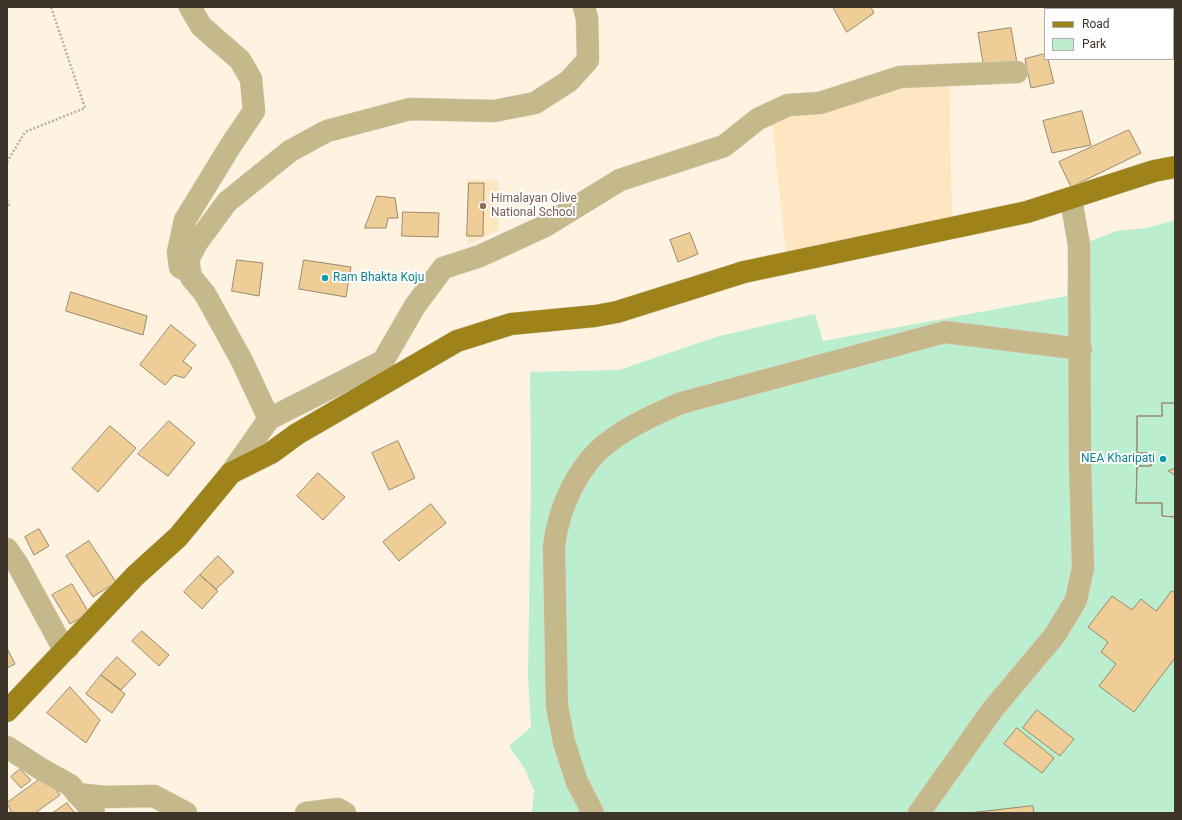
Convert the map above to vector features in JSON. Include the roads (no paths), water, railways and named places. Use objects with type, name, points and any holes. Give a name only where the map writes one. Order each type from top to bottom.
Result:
[{"type":"main road","points":[[7,711],[135,576],[178,537],[231,472],[271,453],[297,434],[457,341],[511,324],[595,316],[617,312],[744,272],[1012,215],[1071,199],[1154,171],[1175,167]]},
{"type":"street","points":[[190,7],[201,26],[240,60],[251,79],[254,111],[231,145],[185,220],[178,252],[180,267],[191,277],[205,294],[242,361],[269,419]]},
{"type":"street","points":[[191,277],[188,260],[196,244],[227,202],[290,151],[327,131],[410,109],[494,111],[535,103],[569,82],[588,60],[587,18],[584,7]]},
{"type":"street","points":[[231,472],[269,419],[384,361],[415,306],[442,268],[480,256],[545,226],[620,180],[724,146],[758,119],[788,105],[820,103],[900,77],[1017,72]]},
{"type":"street","points":[[918,813],[993,709],[1055,635],[1076,600],[1083,568],[1080,462],[1079,245],[1071,199]]},
{"type":"street","points":[[593,813],[578,782],[568,756],[557,706],[554,547],[556,528],[569,492],[582,471],[608,442],[654,415],[681,403],[945,332],[1080,349]]},
{"type":"street","points":[[7,549],[18,565],[62,646],[68,648]]},
{"type":"street","points":[[7,747],[70,785],[94,813]]},
{"type":"street","points":[[77,794],[105,797],[154,796],[186,813]]},
{"type":"street","points":[[306,813],[338,809],[345,813]]},
{"type":"place","name":"Himalayan Olive National School","points":[[483,206]]},
{"type":"place","name":"Ram Bhakta Koju","points":[[325,278]]},
{"type":"place","name":"NEA Kharipati","points":[[1163,459]]}]
